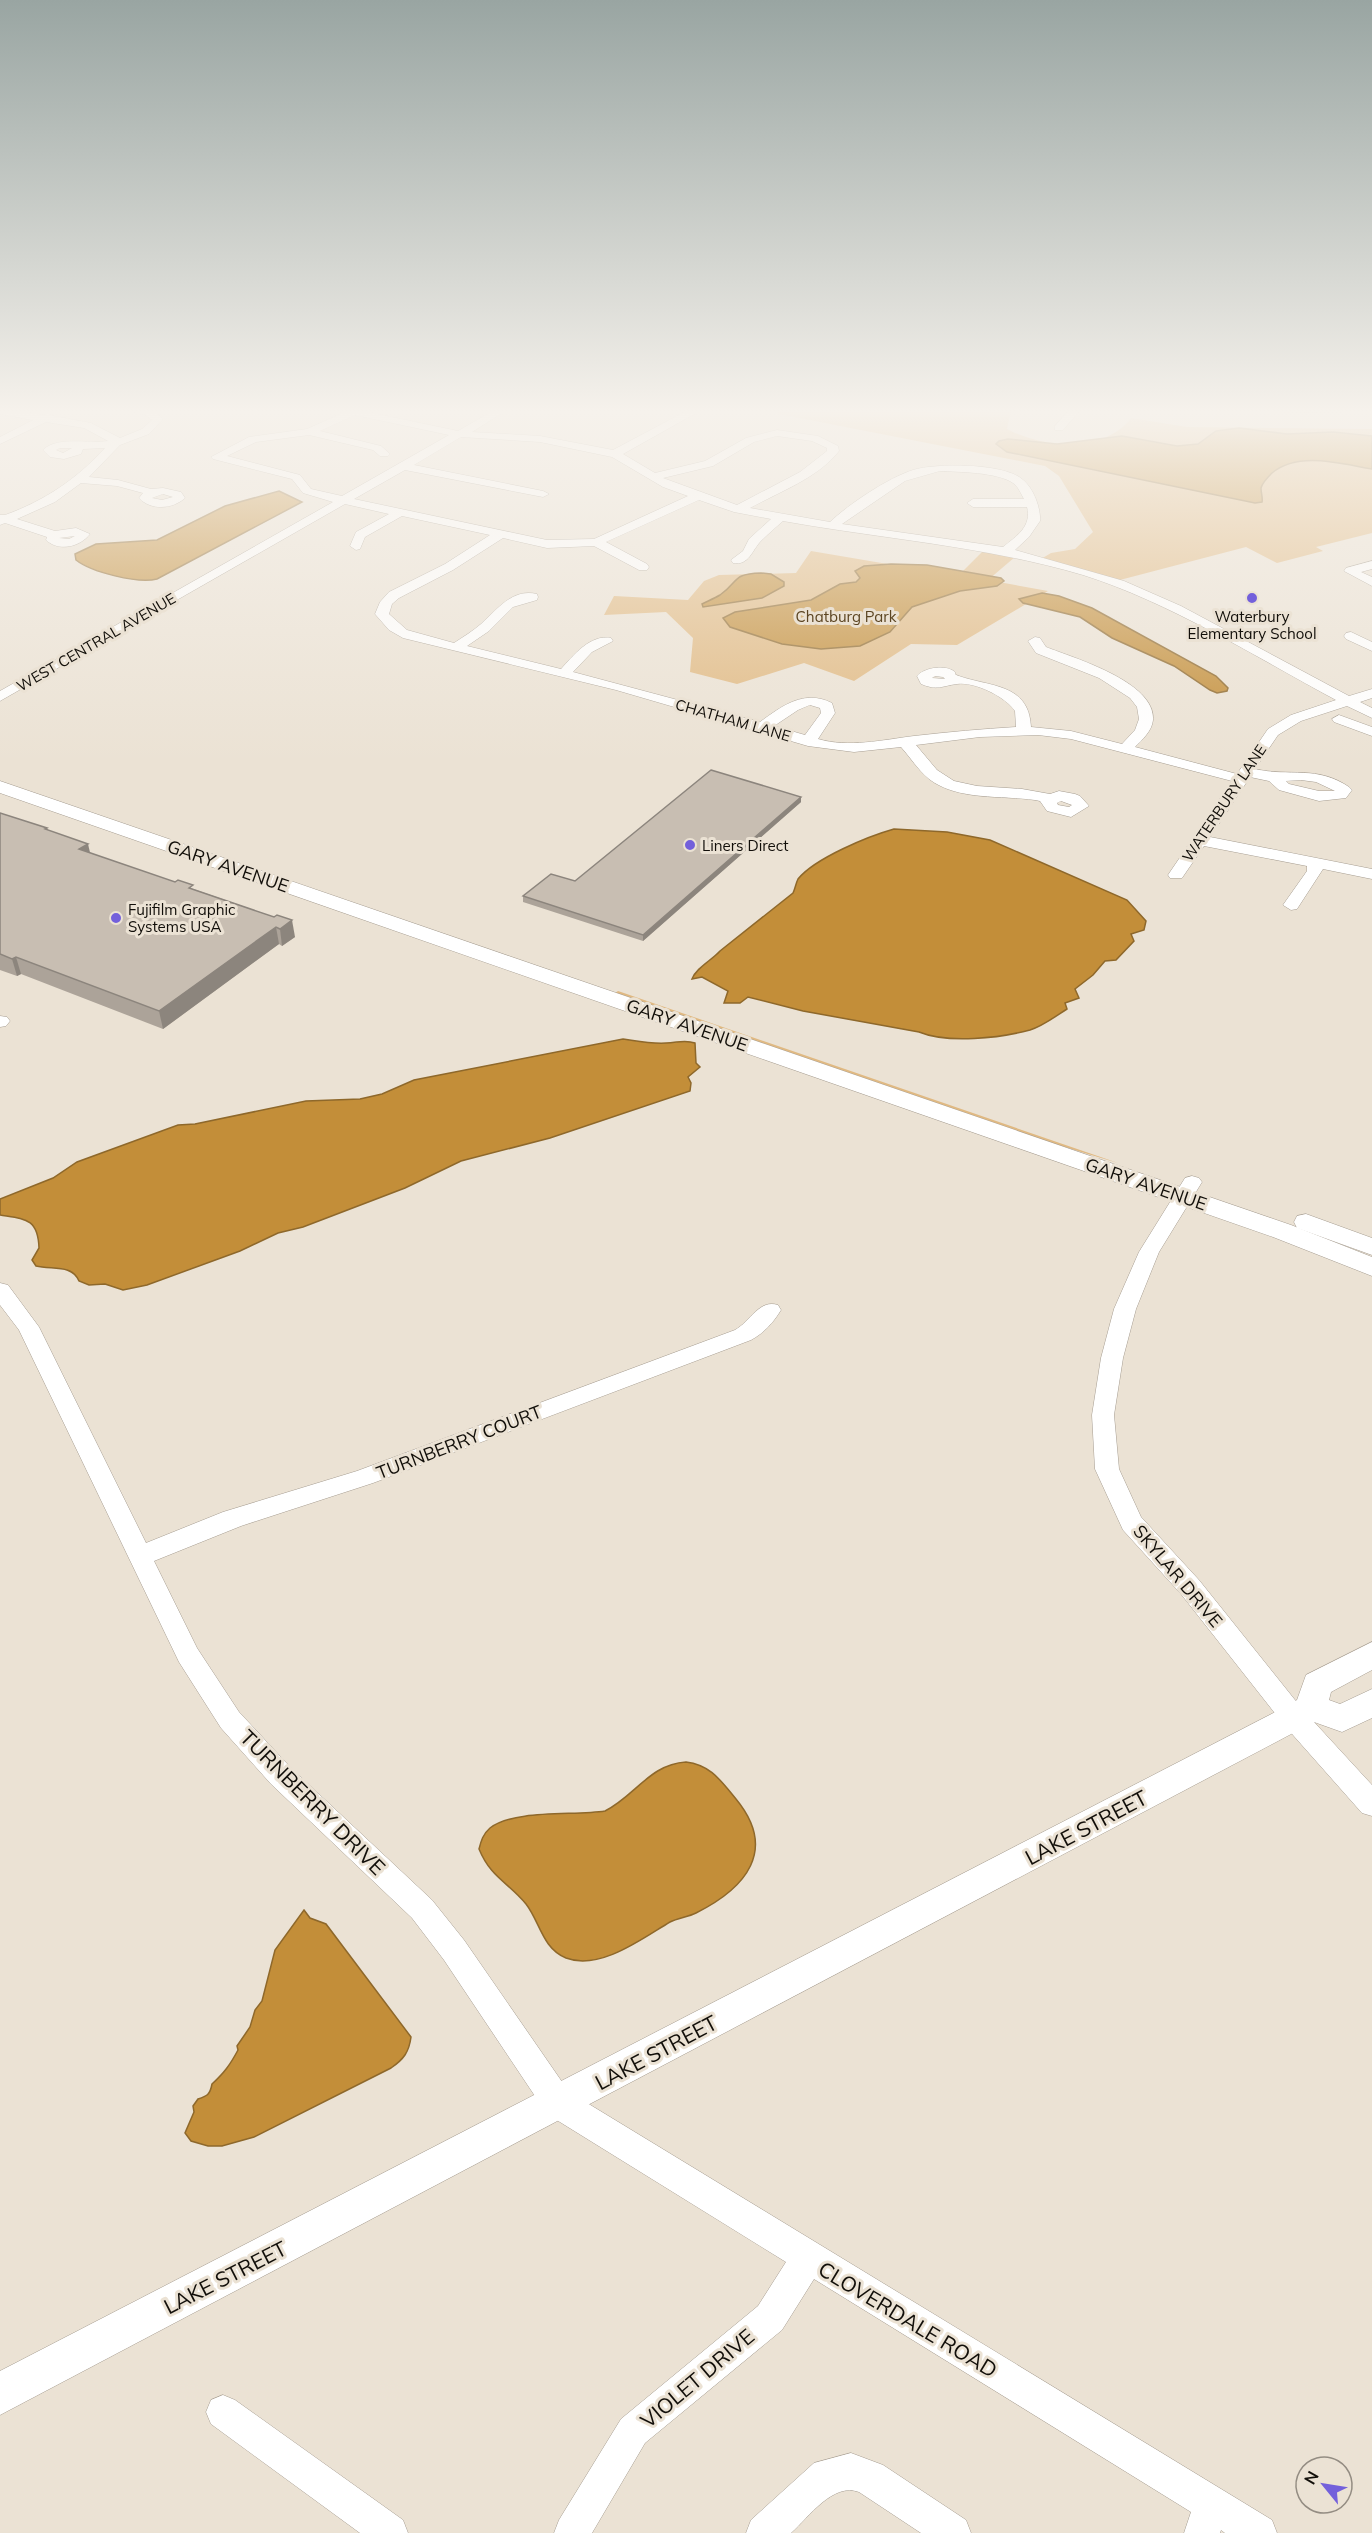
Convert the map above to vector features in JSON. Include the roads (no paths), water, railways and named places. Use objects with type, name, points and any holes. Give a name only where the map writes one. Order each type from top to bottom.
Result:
[{"type":"main road","name":"GARY AVENUE","points":[[0,775],[1187,1190],[1372,1267]]},
{"type":"main road","name":"GARY AVENUE","points":[[0,788],[1187,1190],[1372,1247]]},
{"type":"main road","points":[[1372,1655],[1317,1684],[1302,1713],[1342,1718],[1372,1702]]},
{"type":"main road","name":"LAKE STREET","points":[[0,2394],[1302,1713]]},
{"type":"street","points":[[24,526],[54,535]]},
{"type":"street","name":"WEST CENTRAL AVENUE","points":[[0,697],[298,526]]},
{"type":"street","points":[[356,546],[360,535],[376,526]]},
{"type":"street","points":[[463,526],[555,545],[596,542],[631,526]]},
{"type":"street","points":[[737,560],[748,553],[753,542],[769,526]]},
{"type":"street","points":[[834,526],[1006,551],[1088,573],[1151,596],[1372,714]]},
{"type":"street","points":[[1006,551],[1033,526]]},
{"type":"street","name":"CHATHAM LANE","points":[[501,534],[449,567],[401,591],[384,607],[382,614],[389,625],[397,631],[456,648],[564,673],[827,746],[854,748],[1024,730],[1071,735],[1242,775],[1274,778],[1284,788],[1319,796],[1341,795]]},
{"type":"street","points":[[596,542],[643,567]]},
{"type":"street","points":[[1372,566],[1350,571],[1372,582]]},
{"type":"street","points":[[456,648],[485,627],[505,605],[517,599],[532,597]]},
{"type":"street","points":[[1351,636],[1372,647]]},
{"type":"street","points":[[564,673],[587,649],[606,641]]},
{"type":"street","points":[[1035,641],[1041,650],[1116,681],[1140,701],[1146,719],[1142,730],[1125,749]]},
{"type":"street","points":[[953,679],[966,680],[1010,698],[1022,711],[1024,730]]},
{"type":"street","name":"WATERBURY LANE","points":[[1176,874],[1264,742],[1282,725],[1296,718],[1372,693]]},
{"type":"street","points":[[762,729],[795,704],[823,703],[827,706],[828,712],[808,742]]},
{"type":"street","points":[[1338,719],[1372,732]]},
{"type":"street","points":[[905,742],[935,776],[950,783],[976,789],[1050,799]]},
{"type":"street","points":[[1200,840],[1372,874]]},
{"type":"street","points":[[1292,905],[1315,871],[1315,862]]},
{"type":"street","name":"SKYLAR DRIVE","points":[[1187,1190],[1149,1252],[1125,1309],[1112,1358],[1103,1415],[1107,1469],[1132,1523],[1302,1713],[1372,1804]]},
{"type":"street","name":"TURNBERRY DRIVE","points":[[0,1290],[36,1342],[188,1655],[231,1720],[281,1776],[422,1909],[454,1950],[558,2103]]},
{"type":"street","name":"TURNBERRY COURT","points":[[140,1556],[232,1519],[364,1477],[743,1335],[754,1329],[770,1310]]},
{"type":"street","name":"CLOVERDALE ROAD","points":[[558,2103],[808,2257],[1207,2519],[1259,2533]]},
{"type":"street","name":"VIOLET DRIVE","points":[[572,2533],[633,2431],[770,2318],[808,2257]]},
{"type":"street","points":[[223,2412],[390,2533]]},
{"type":"street","points":[[765,2533],[826,2476],[851,2470],[870,2478],[953,2533]]},
{"type":"place","name":"Waterbury Elementary School","points":[[1252,598]]},
{"type":"place","name":"Liners Direct","points":[[690,845]]},
{"type":"place","name":"Fujifilm Graphic Systems USA","points":[[116,918]]},
{"type":"park label","name":"Chatburg Park","points":[[846,616]]}]
